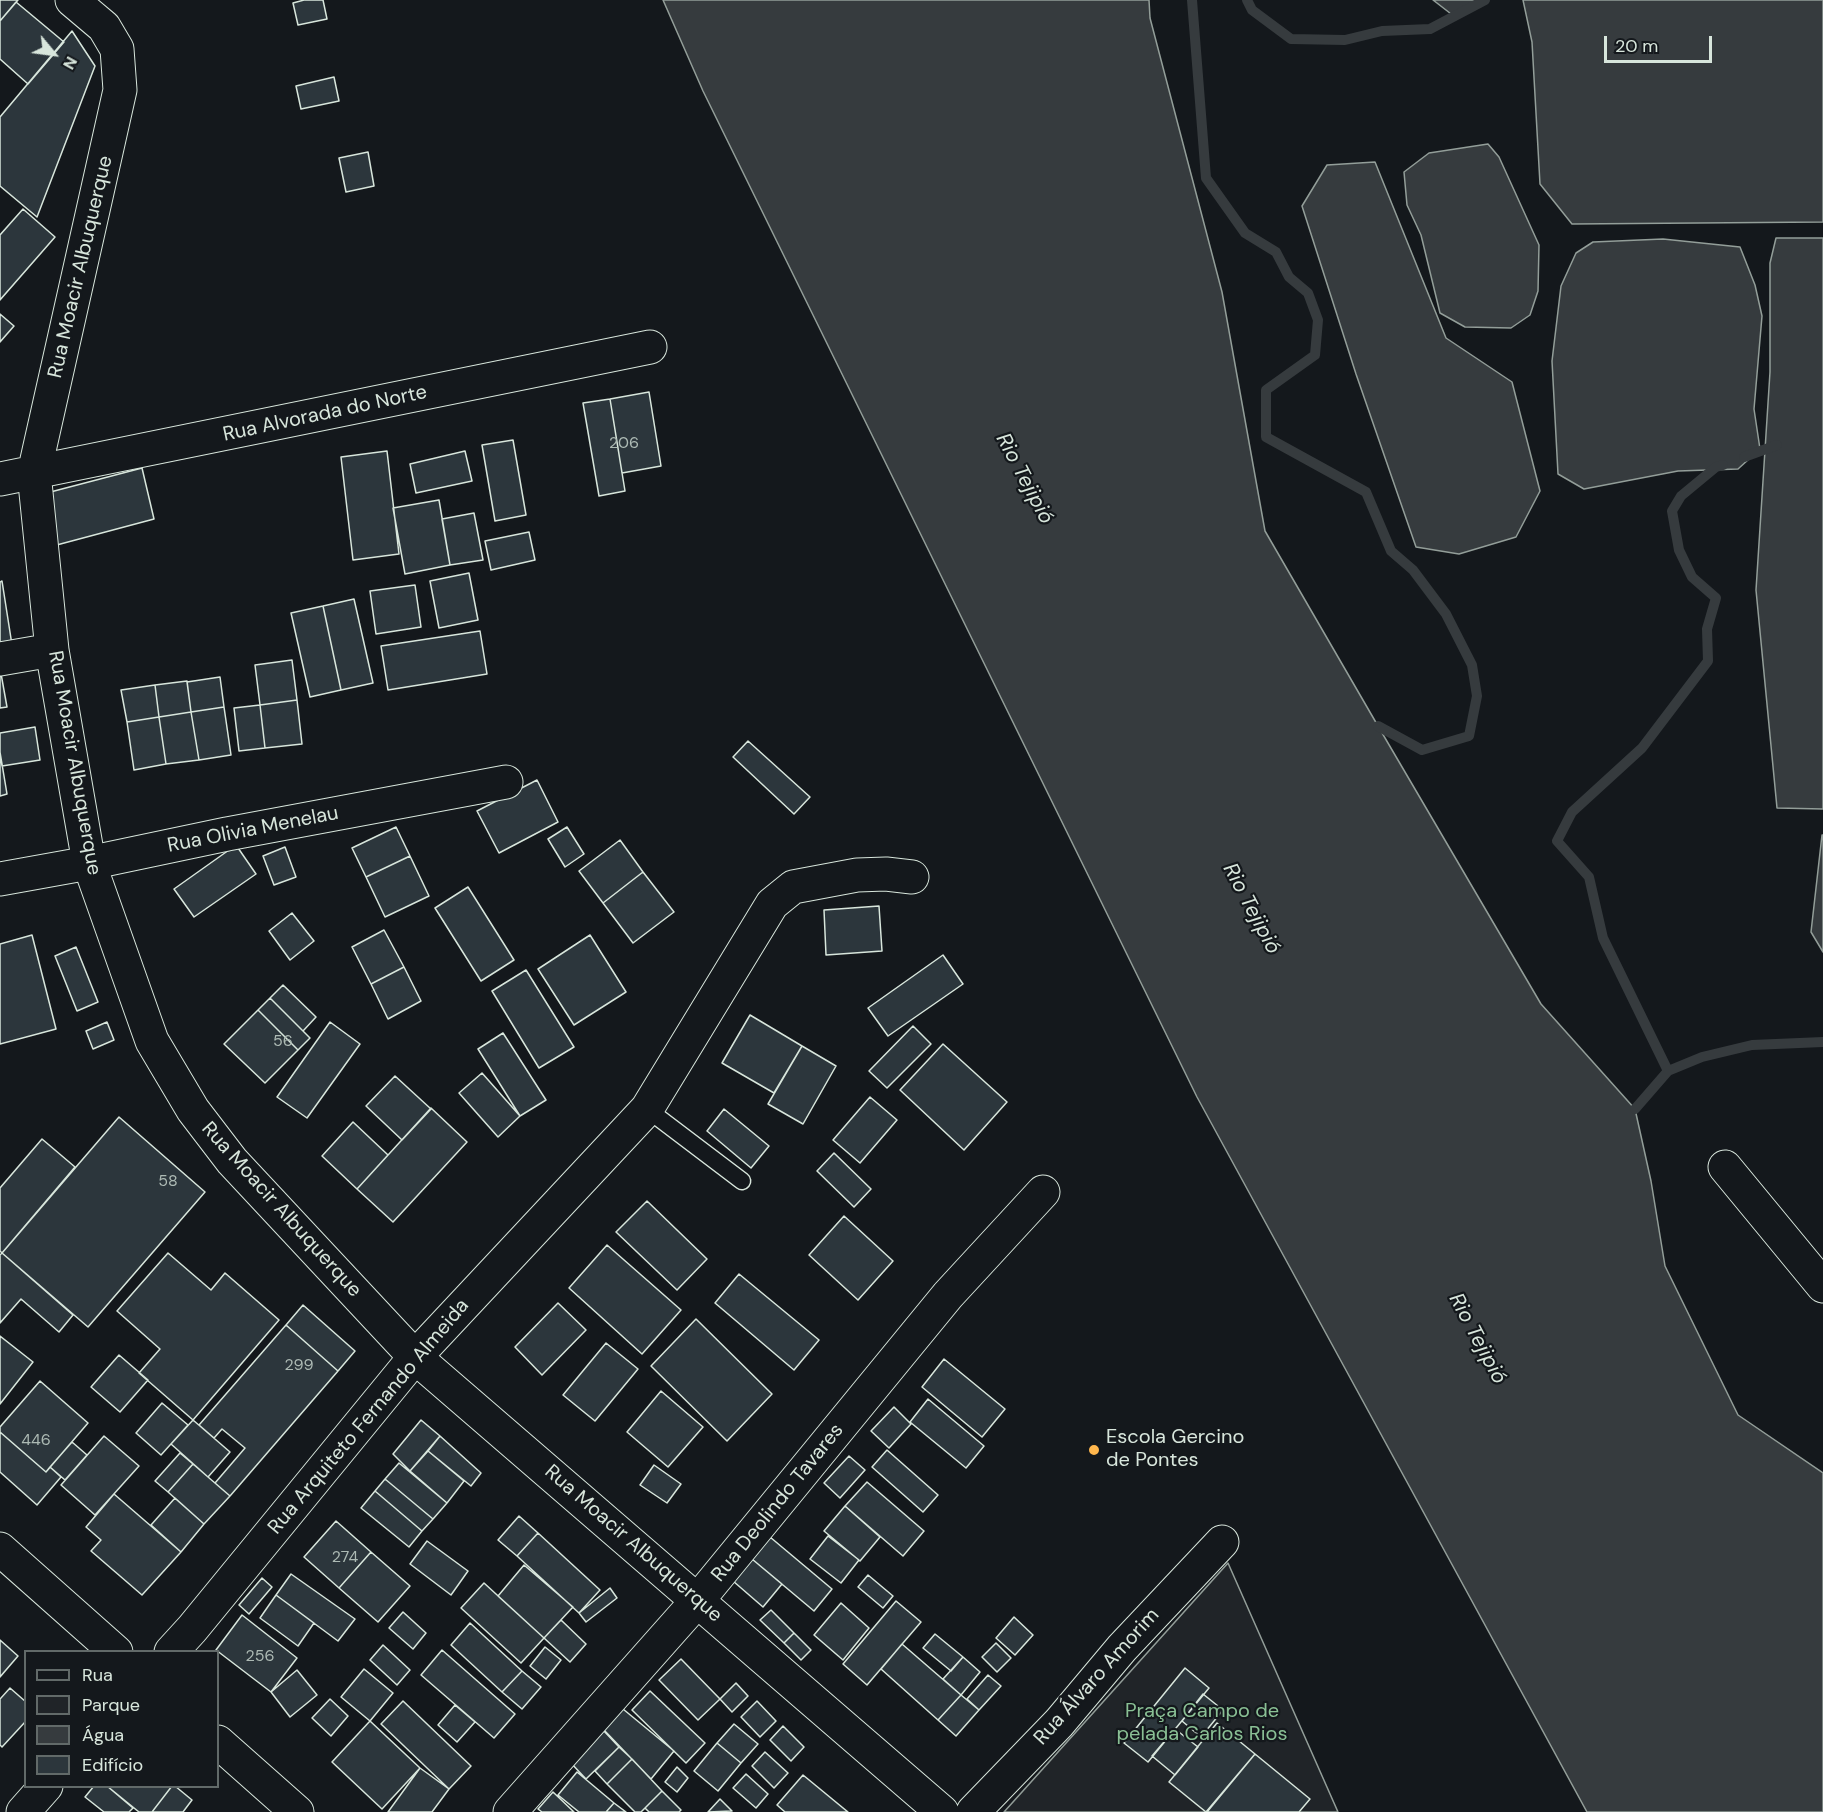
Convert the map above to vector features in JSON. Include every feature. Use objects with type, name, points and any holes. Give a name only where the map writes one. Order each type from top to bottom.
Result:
[{"type":"street","name":"Rua Moacir Albuquerque","points":[[72,0],[104,27],[117,49],[120,90],[12,474],[52,650],[89,863],[152,1041],[193,1110],[232,1161],[415,1357],[942,1812]]},
{"type":"street","name":"Rua Alvorada do Norte","points":[[12,474],[650,347]]},
{"type":"street","points":[[0,659],[52,650]]},
{"type":"street","name":"Rua Olivia Menelau","points":[[0,879],[506,782]]},
{"type":"street","name":"Rua Arquiteto Fernando Almeida","points":[[173,1650],[415,1357],[647,1109],[772,904],[793,887],[857,875],[886,874],[912,877]]},
{"type":"street","points":[[1725,1167],[1820,1275]]},
{"type":"street","name":"Rua Deolindo Tavares","points":[[510,1812],[698,1600],[948,1295],[1043,1192]]},
{"type":"street","name":"Rua Álvaro Amorim","points":[[973,1812],[1059,1723],[1122,1648],[1222,1542]]},
{"type":"street","points":[[0,1549],[114,1650]]},
{"type":"street","points":[[219,1743],[297,1812]]},
{"type":"street","points":[[23,1812],[44,1788]]},
{"type":"lane","points":[[647,1109],[742,1181]]},
{"type":"green space","name":"Praça Campo de pelada Carlos Rios","points":[[1228,1563],[1338,1812],[1004,1812]]},
{"type":"water","name":"Rio Tejipió","points":[[663,0],[1149,0],[1150,18],[1222,292],[1265,531],[1541,1004],[1635,1109],[1651,1181],[1665,1266],[1738,1415],[1823,1473],[1823,1812],[1587,1812],[1197,1097],[703,91]]},
{"type":"water","points":[[1433,0],[1479,0],[1480,5],[1455,17]]},
{"type":"water","points":[[1523,0],[1823,0],[1823,222],[1572,224],[1540,184],[1532,42]]},
{"type":"water","points":[[1488,144],[1499,157],[1539,245],[1538,291],[1530,315],[1511,328],[1465,327],[1440,313],[1421,235],[1407,205],[1404,172],[1429,153]]},
{"type":"water","points":[[1375,162],[1446,338],[1512,382],[1540,491],[1516,537],[1459,554],[1416,547],[1356,374],[1302,206],[1327,165]]},
{"type":"water","points":[[1776,238],[1823,238],[1823,809],[1777,808],[1756,590],[1770,372],[1770,263]]},
{"type":"water","points":[[1663,239],[1740,247],[1755,285],[1762,316],[1754,409],[1760,449],[1738,469],[1678,471],[1584,489],[1558,474],[1552,361],[1561,286],[1576,253],[1593,242]]},
{"type":"water","points":[[1823,835],[1823,952],[1811,932]]},
{"type":"building","points":[[0,0],[18,0],[0,21]]},
{"type":"building","points":[[304,0],[323,0],[327,19],[298,25],[293,3]]},
{"type":"building","points":[[16,2],[64,42],[28,84],[0,59],[0,21]]},
{"type":"building","points":[[72,31],[95,66],[37,217],[0,186],[0,117]]},
{"type":"building","points":[[334,77],[339,101],[301,109],[296,86]]},
{"type":"building","points":[[368,152],[374,186],[346,192],[339,158]]},
{"type":"building","points":[[23,209],[55,237],[0,300],[0,235]]},
{"type":"building","points":[[0,314],[14,326],[0,342]]},
{"type":"building","points":[[649,392],[661,466],[622,473],[610,399]]},
{"type":"building","points":[[610,399],[625,491],[599,496],[583,403]]},
{"type":"building","points":[[513,440],[526,515],[495,521],[482,445]]},
{"type":"building","points":[[387,451],[399,554],[353,560],[341,457]]},
{"type":"building","points":[[465,451],[472,481],[416,493],[410,464]]},
{"type":"building","points":[[142,468],[154,519],[53,546],[39,495]]},
{"type":"building","points":[[439,500],[450,565],[405,574],[393,508]]},
{"type":"building","points":[[474,513],[483,560],[450,565],[442,519]]},
{"type":"building","points":[[529,532],[535,560],[491,570],[485,541]]},
{"type":"building","points":[[469,573],[478,620],[439,628],[430,581]]},
{"type":"building","points":[[2,581],[12,645],[0,647],[0,582]]},
{"type":"building","points":[[415,585],[421,627],[376,634],[370,591]]},
{"type":"building","points":[[354,599],[373,683],[341,690],[323,606]]},
{"type":"building","points":[[323,606],[341,690],[310,697],[291,613]]},
{"type":"building","points":[[480,631],[487,674],[388,690],[381,646]]},
{"type":"building","points":[[292,660],[297,700],[260,705],[255,665]]},
{"type":"building","points":[[0,668],[7,707],[0,708]]},
{"type":"building","points":[[220,677],[224,707],[191,712],[187,682]]},
{"type":"building","points":[[187,681],[191,712],[159,717],[155,685]]},
{"type":"building","points":[[155,685],[159,717],[127,722],[121,690]]},
{"type":"building","points":[[297,700],[302,744],[265,748],[260,705]]},
{"type":"building","points":[[260,705],[265,748],[239,751],[234,708]]},
{"type":"building","points":[[224,707],[231,755],[199,760],[191,712]]},
{"type":"building","points":[[191,712],[199,760],[166,764],[159,717]]},
{"type":"building","points":[[159,717],[166,764],[134,770],[127,722]]},
{"type":"building","points":[[35,727],[40,760],[2,766],[0,733]]},
{"type":"building","points":[[748,741],[810,797],[794,814],[733,757]]},
{"type":"building","points":[[0,752],[7,794],[0,796]]},
{"type":"building","points":[[537,780],[558,822],[499,853],[477,811]]},
{"type":"building","points":[[396,827],[410,856],[366,877],[352,848]]},
{"type":"building","points":[[567,827],[584,854],[565,867],[548,839]]},
{"type":"building","points":[[620,840],[643,872],[603,903],[579,871]]},
{"type":"building","points":[[236,845],[256,874],[194,917],[174,889]]},
{"type":"building","points":[[285,847],[296,877],[274,885],[263,856]]},
{"type":"building","points":[[410,856],[429,896],[385,917],[366,877]]},
{"type":"building","points":[[643,872],[674,912],[633,943],[603,903]]},
{"type":"building","points":[[468,887],[514,960],[481,981],[435,908]]},
{"type":"building","points":[[879,906],[882,951],[826,955],[824,910]]},
{"type":"building","points":[[292,913],[314,941],[290,960],[269,931]]},
{"type":"building","points":[[384,930],[404,967],[371,984],[352,947]]},
{"type":"building","points":[[32,935],[56,1029],[0,1044],[0,944]]},
{"type":"building","points":[[590,935],[626,992],[574,1025],[538,969]]},
{"type":"building","points":[[76,947],[98,1002],[77,1011],[55,956]]},
{"type":"building","points":[[943,955],[963,984],[888,1036],[868,1008]]},
{"type":"building","points":[[404,967],[421,1001],[388,1019],[371,984]]},
{"type":"building","points":[[526,970],[574,1047],[539,1068],[492,991]]},
{"type":"building","points":[[283,985],[316,1017],[303,1031],[270,998]]},
{"type":"building","points":[[270,998],[310,1038],[298,1050],[258,1010]]},
{"type":"building","points":[[258,1010],[298,1050],[265,1083],[224,1044]]},
{"type":"building","points":[[750,1015],[802,1046],[774,1093],[722,1063]]},
{"type":"building","points":[[107,1022],[114,1040],[93,1049],[86,1031]]},
{"type":"building","points":[[330,1022],[360,1044],[307,1118],[277,1097]]},
{"type":"building","points":[[913,1026],[931,1044],[887,1088],[869,1071]]},
{"type":"building","points":[[503,1033],[546,1100],[520,1116],[478,1049]]},
{"type":"building","points":[[943,1044],[1007,1102],[964,1150],[900,1090]]},
{"type":"building","points":[[802,1046],[836,1066],[803,1124],[768,1104]]},
{"type":"building","points":[[482,1073],[520,1116],[498,1137],[459,1093]]},
{"type":"building","points":[[395,1076],[431,1109],[402,1140],[366,1106]]},
{"type":"building","points":[[870,1097],[897,1120],[860,1163],[833,1140]]},
{"type":"building","points":[[431,1108],[467,1142],[393,1222],[357,1189]]},
{"type":"building","points":[[724,1109],[769,1146],[751,1168],[707,1131]]},
{"type":"building","points":[[119,1117],[205,1192],[88,1327],[2,1253]]},
{"type":"building","points":[[353,1122],[388,1155],[357,1189],[322,1156]]},
{"type":"building","points":[[42,1139],[75,1167],[2,1253],[0,1251],[0,1188]]},
{"type":"building","points":[[834,1153],[871,1189],[854,1207],[817,1171]]},
{"type":"building","points":[[647,1201],[707,1259],[677,1290],[616,1232]]},
{"type":"building","points":[[844,1216],[893,1261],[858,1300],[809,1255]]},
{"type":"building","points":[[607,1245],[681,1310],[642,1354],[569,1288]]},
{"type":"building","points":[[2,1253],[73,1315],[59,1332],[21,1299],[0,1323],[0,1255]]},
{"type":"building","points":[[168,1253],[211,1290],[225,1273],[279,1320],[193,1420],[139,1373],[160,1349],[117,1311]]},
{"type":"building","points":[[739,1274],[819,1340],[794,1370],[715,1303]]},
{"type":"building","points":[[558,1303],[586,1330],[542,1375],[515,1347]]},
{"type":"building","points":[[303,1305],[355,1351],[338,1371],[286,1325]]},
{"type":"building","points":[[696,1319],[772,1394],[727,1441],[651,1366]]},
{"type":"building","points":[[286,1325],[338,1371],[230,1496],[215,1483],[245,1448],[222,1429],[214,1438],[199,1425]]},
{"type":"building","points":[[0,1336],[33,1362],[0,1404]]},
{"type":"building","points":[[606,1343],[638,1369],[595,1421],[563,1395]]},
{"type":"building","points":[[119,1355],[148,1380],[120,1412],[91,1387]]},
{"type":"building","points":[[944,1359],[1005,1409],[982,1437],[922,1387]]},
{"type":"building","points":[[40,1381],[88,1423],[46,1472],[0,1432],[0,1427]]},
{"type":"building","points":[[661,1391],[703,1427],[668,1467],[627,1432]]},
{"type":"building","points":[[928,1399],[984,1446],[966,1468],[910,1422]]},
{"type":"building","points":[[162,1403],[188,1425],[161,1455],[136,1433]]},
{"type":"building","points":[[894,1407],[911,1424],[889,1448],[871,1431]]},
{"type":"building","points":[[193,1420],[230,1452],[208,1477],[171,1444]]},
{"type":"building","points":[[421,1420],[440,1436],[410,1471],[393,1454]]},
{"type":"building","points":[[0,1432],[46,1472],[50,1467],[61,1477],[37,1505],[0,1472]]},
{"type":"building","points":[[104,1436],[139,1466],[95,1515],[61,1485]]},
{"type":"building","points":[[440,1436],[481,1473],[471,1486],[428,1451]]},
{"type":"building","points":[[72,1442],[87,1455],[65,1480],[50,1467]]},
{"type":"building","points":[[887,1450],[938,1495],[923,1512],[872,1467]]},
{"type":"building","points":[[428,1451],[464,1481],[447,1503],[410,1471]]},
{"type":"building","points":[[180,1453],[193,1464],[168,1492],[155,1481]]},
{"type":"building","points":[[849,1456],[865,1470],[840,1498],[824,1483]]},
{"type":"building","points":[[399,1463],[447,1503],[433,1519],[385,1479]]},
{"type":"building","points":[[193,1464],[230,1496],[204,1524],[168,1492]]},
{"type":"building","points":[[654,1465],[681,1484],[667,1503],[640,1485]]},
{"type":"building","points":[[385,1479],[433,1519],[422,1531],[375,1491]]},
{"type":"building","points":[[867,1482],[924,1531],[903,1556],[845,1506]]},
{"type":"building","points":[[375,1491],[422,1531],[409,1547],[361,1508]]},
{"type":"building","points":[[114,1494],[181,1552],[142,1595],[91,1551],[101,1540],[86,1527]]},
{"type":"building","points":[[175,1498],[204,1524],[181,1552],[151,1525]]},
{"type":"building","points":[[845,1506],[880,1537],[860,1561],[824,1531]]},
{"type":"building","points":[[519,1516],[538,1533],[517,1556],[498,1540]]},
{"type":"building","points":[[336,1521],[371,1552],[339,1588],[304,1557]]},
{"type":"building","points":[[538,1533],[600,1590],[579,1613],[517,1556]]},
{"type":"building","points":[[828,1536],[859,1560],[841,1583],[810,1559]]},
{"type":"building","points":[[770,1537],[832,1589],[814,1611],[752,1559]]},
{"type":"building","points":[[427,1541],[468,1571],[451,1595],[410,1564]]},
{"type":"building","points":[[371,1552],[410,1586],[378,1622],[339,1588]]},
{"type":"building","points":[[752,1559],[782,1584],[763,1607],[733,1581]]},
{"type":"building","points":[[524,1565],[573,1607],[544,1638],[498,1596]]},
{"type":"building","points":[[291,1574],[355,1619],[338,1641],[276,1595]]},
{"type":"building","points":[[868,1575],[893,1596],[883,1608],[858,1587]]},
{"type":"building","points":[[262,1578],[272,1587],[249,1614],[239,1605]]},
{"type":"building","points":[[484,1583],[544,1638],[521,1663],[461,1608]]},
{"type":"building","points":[[610,1588],[617,1598],[586,1622],[579,1613]]},
{"type":"building","points":[[276,1595],[314,1623],[298,1646],[260,1618]]},
{"type":"building","points":[[896,1601],[921,1622],[867,1685],[843,1664]]},
{"type":"building","points":[[841,1603],[869,1628],[843,1660],[814,1635]]},
{"type":"building","points":[[771,1610],[794,1633],[784,1643],[760,1620]]},
{"type":"building","points":[[403,1612],[426,1633],[413,1649],[389,1628]]},
{"type":"building","points":[[242,1615],[297,1658],[271,1692],[219,1650],[216,1650]]},
{"type":"building","points":[[1014,1617],[1033,1635],[1015,1655],[996,1638]]},
{"type":"building","points":[[561,1620],[586,1644],[570,1662],[544,1638]]},
{"type":"building","points":[[470,1623],[522,1671],[502,1692],[451,1645]]},
{"type":"building","points":[[794,1633],[811,1650],[801,1660],[784,1643]]},
{"type":"building","points":[[935,1634],[963,1657],[951,1671],[923,1648]]},
{"type":"building","points":[[0,1640],[18,1656],[0,1677]]},
{"type":"building","points":[[996,1643],[1011,1658],[997,1672],[982,1657]]},
{"type":"building","points":[[902,1644],[961,1695],[938,1720],[881,1669]]},
{"type":"building","points":[[383,1645],[410,1670],[397,1685],[370,1660]]},
{"type":"building","points":[[545,1647],[561,1660],[546,1679],[530,1666]]},
{"type":"building","points":[[442,1650],[515,1714],[494,1738],[421,1675]]},
{"type":"building","points":[[963,1657],[980,1672],[961,1695],[943,1679]]},
{"type":"building","points":[[681,1659],[720,1699],[698,1720],[659,1680]]},
{"type":"building","points":[[1185,1668],[1209,1688],[1148,1762],[1124,1743]]},
{"type":"building","points":[[364,1669],[393,1693],[370,1721],[341,1697]]},
{"type":"building","points":[[297,1670],[317,1695],[290,1717],[271,1692]]},
{"type":"building","points":[[522,1671],[541,1687],[522,1709],[502,1692]]},
{"type":"building","points":[[988,1675],[1001,1686],[979,1710],[967,1699]]},
{"type":"building","points":[[736,1683],[748,1696],[732,1712],[720,1699]]},
{"type":"building","points":[[10,1688],[24,1700],[24,1723],[2,1747],[0,1745],[0,1699]]},
{"type":"building","points":[[650,1691],[705,1743],[686,1763],[632,1710]]},
{"type":"building","points":[[1203,1694],[1223,1710],[1201,1737],[1182,1721]]},
{"type":"building","points":[[961,1695],[979,1710],[956,1736],[938,1720]]},
{"type":"building","points":[[330,1699],[348,1716],[331,1736],[312,1718]]},
{"type":"building","points":[[403,1701],[471,1766],[449,1789],[381,1724]]},
{"type":"building","points":[[757,1701],[776,1721],[760,1737],[741,1717]]},
{"type":"building","points":[[455,1705],[475,1722],[457,1742],[438,1725]]},
{"type":"building","points":[[623,1709],[674,1751],[651,1779],[603,1729]]},
{"type":"building","points":[[370,1721],[420,1768],[382,1809],[332,1762]]},
{"type":"building","points":[[1217,1723],[1255,1754],[1206,1812],[1169,1782]]},
{"type":"building","points":[[734,1724],[758,1744],[741,1763],[717,1743]]},
{"type":"building","points":[[783,1726],[804,1747],[791,1761],[770,1740]]},
{"type":"building","points":[[1175,1729],[1198,1747],[1175,1775],[1152,1756]]},
{"type":"building","points":[[603,1730],[619,1747],[586,1779],[570,1762]]},
{"type":"building","points":[[717,1743],[741,1763],[718,1791],[694,1771]]},
{"type":"building","points":[[619,1747],[632,1759],[607,1784],[595,1771]]},
{"type":"building","points":[[765,1752],[788,1773],[774,1788],[752,1766]]},
{"type":"building","points":[[1255,1754],[1310,1799],[1299,1812],[1207,1812]]},
{"type":"building","points":[[632,1759],[662,1791],[641,1812],[635,1812],[607,1784]]},
{"type":"building","points":[[677,1767],[688,1778],[677,1792],[665,1782]]},
{"type":"building","points":[[420,1768],[449,1789],[432,1812],[388,1812]]},
{"type":"building","points":[[577,1772],[614,1803],[606,1812],[579,1812],[558,1795]]},
{"type":"building","points":[[746,1774],[768,1794],[756,1808],[733,1788]]},
{"type":"building","points":[[803,1775],[848,1812],[785,1812],[777,1805]]},
{"type":"building","points":[[92,1788],[109,1788],[133,1808],[129,1812],[104,1812],[85,1797]]},
{"type":"building","points":[[109,1788],[170,1788],[152,1812],[139,1812]]},
{"type":"building","points":[[170,1788],[177,1788],[192,1800],[183,1812],[152,1812]]},
{"type":"building","points":[[662,1791],[681,1810],[679,1812],[649,1812],[645,1808]]},
{"type":"building","points":[[553,1792],[574,1812],[542,1812],[538,1809]]},
{"type":"building","points":[[720,1799],[732,1811],[708,1812]]},
{"type":"building","points":[[614,1803],[626,1812],[606,1812]]},
{"type":"waterway","points":[[1192,0],[1206,178],[1245,233],[1276,252],[1289,277],[1308,293],[1318,320],[1315,355],[1266,390],[1266,437],[1366,492],[1391,551],[1413,570],[1446,614],[1472,665],[1477,696],[1469,736],[1422,750],[1378,726]]},
{"type":"waterway","points":[[1247,0],[1252,10],[1291,39],[1345,40],[1382,31],[1430,29],[1485,0]]},
{"type":"waterway","points":[[1744,457],[1777,445]]},
{"type":"waterway","points":[[1668,1071],[1603,938],[1589,877],[1557,841],[1572,812],[1642,748],[1708,661],[1707,629],[1716,598],[1692,577],[1679,550],[1672,511],[1681,496],[1716,467],[1723,465]]},
{"type":"waterway","points":[[1635,1109],[1668,1071],[1702,1057],[1752,1045],[1823,1042]]},
{"type":"place","name":"Escola Gercino de Pontes","points":[[1094,1450]]}]
